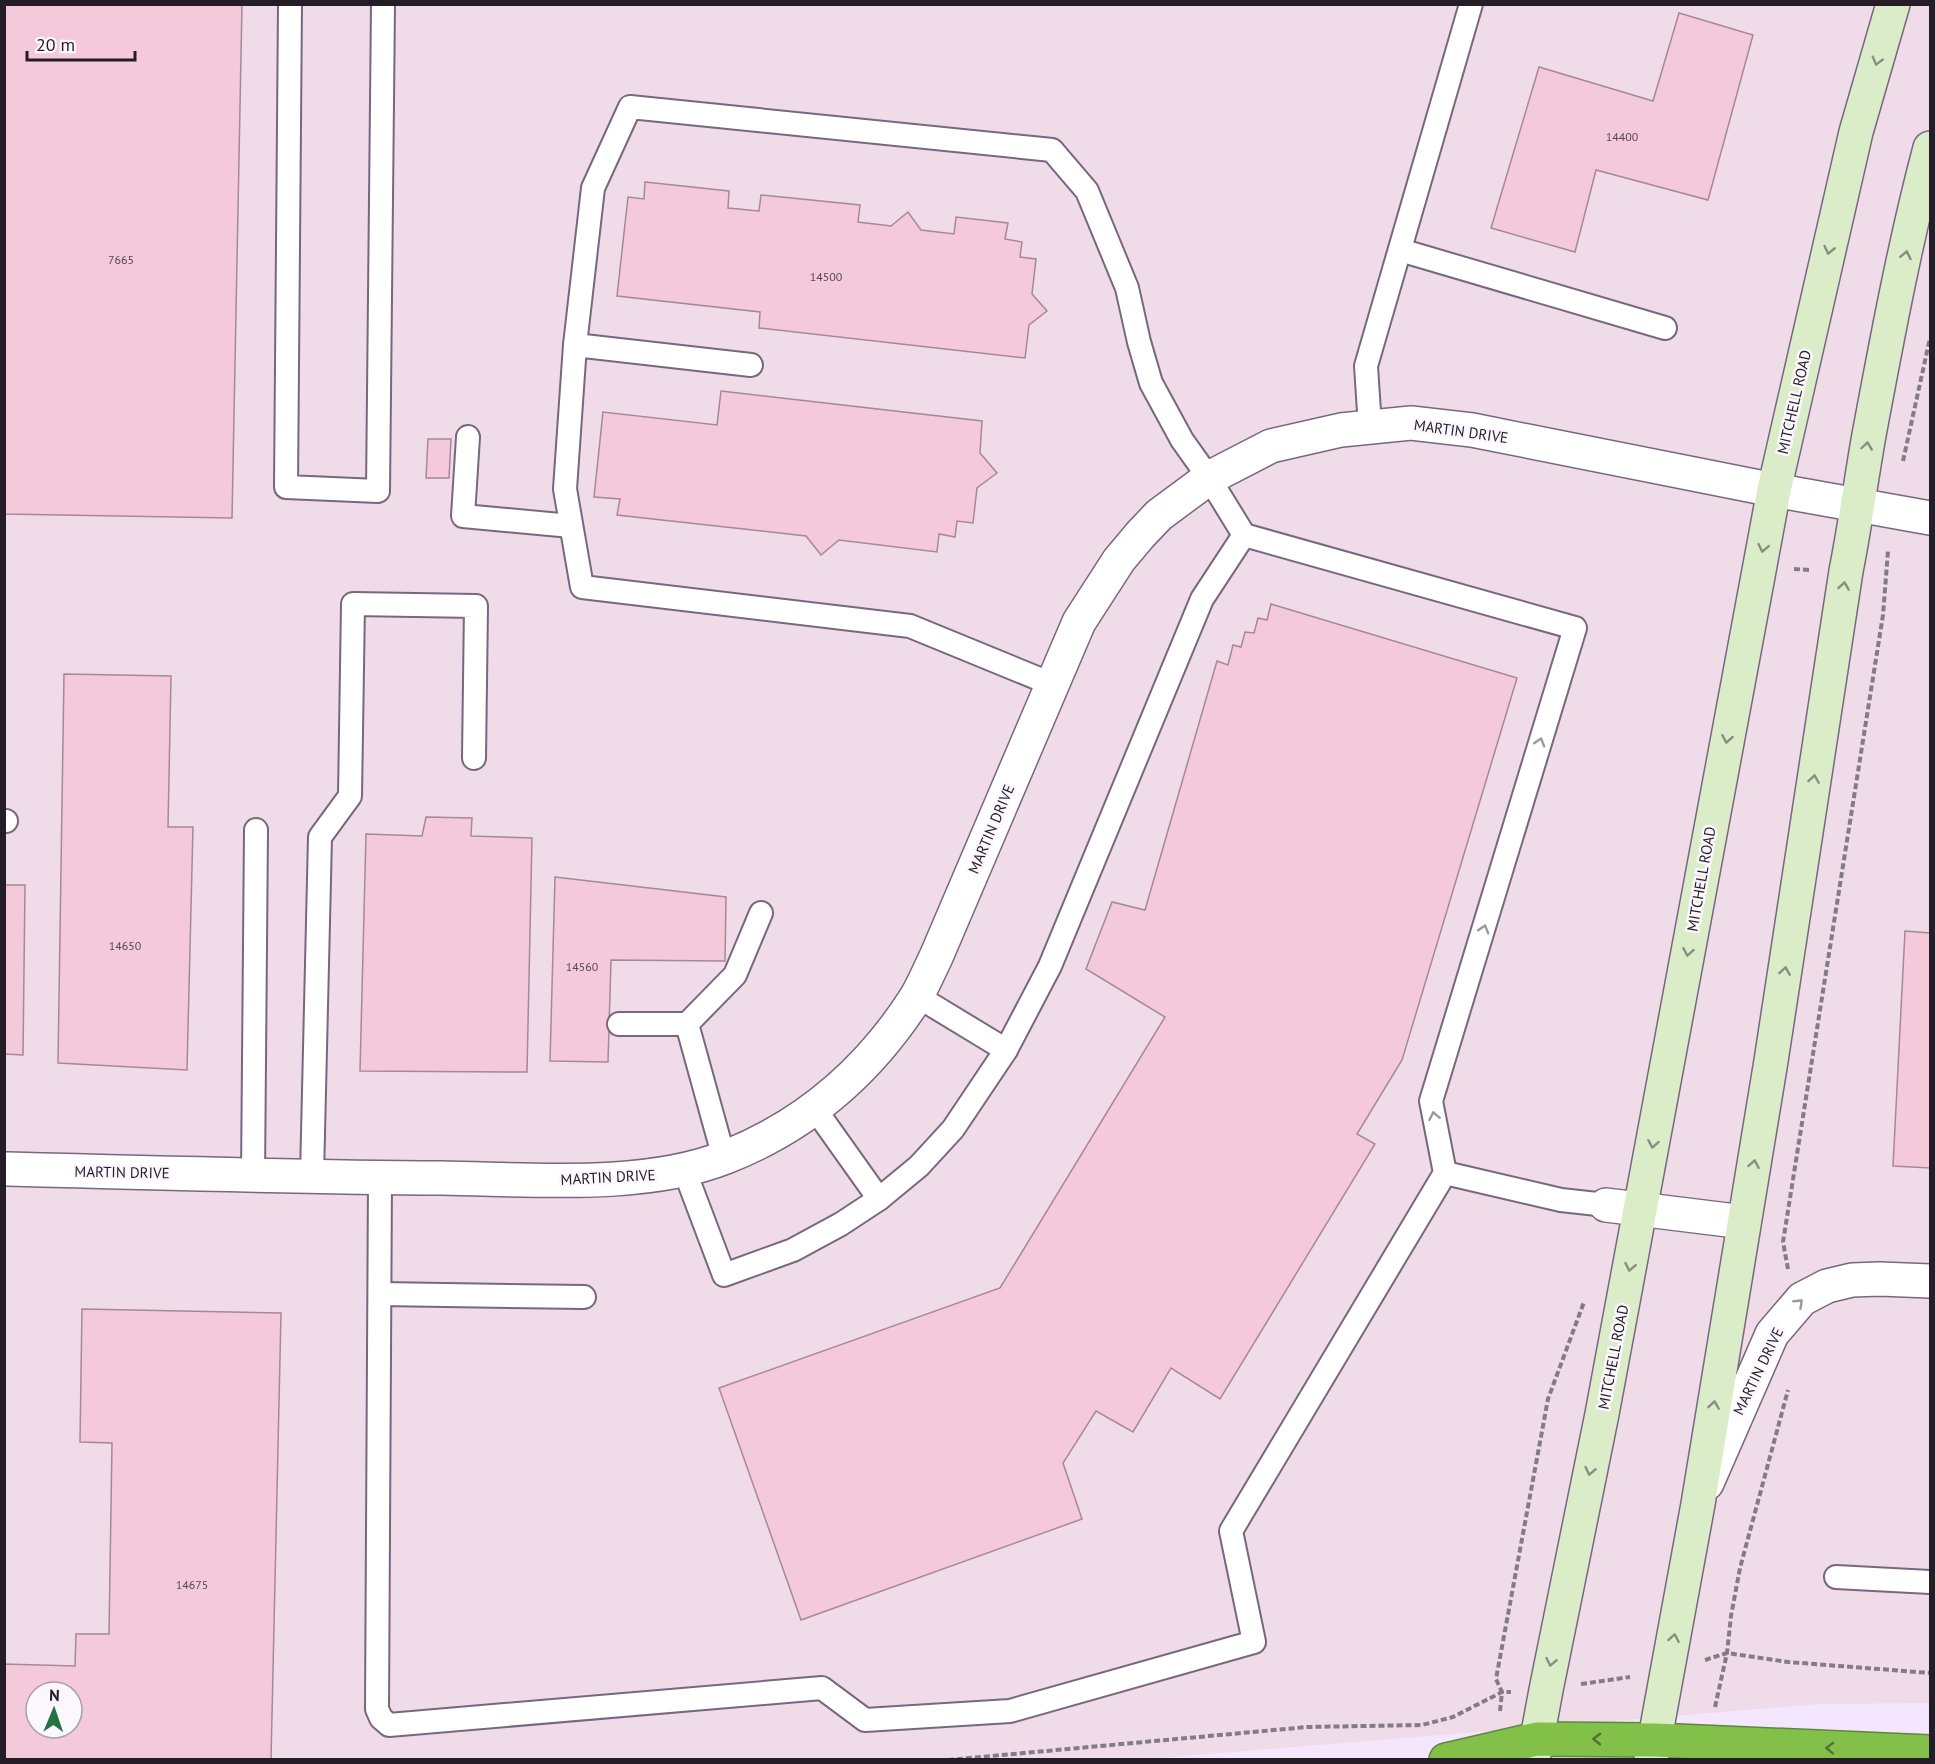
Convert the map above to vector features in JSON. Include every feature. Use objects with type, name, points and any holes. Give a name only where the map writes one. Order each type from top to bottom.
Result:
[{"type":"highway","points":[[1446,1760],[1535,1749],[1930,1752]]},
{"type":"main road","name":"MITCHELL ROAD","points":[[1535,1749],[1602,1414],[1774,490],[1856,132],[1893,4]]},
{"type":"main road","points":[[1653,1750],[1698,1504],[1769,1072],[1868,438],[1890,324],[1930,148]]},
{"type":"street","name":"MARTIN DRIVE","points":[[4,1169],[253,1176],[588,1180],[650,1176],[684,1169],[724,1158],[776,1134],[815,1109],[850,1080],[885,1042],[917,996],[1054,685],[1079,622],[1119,560],[1159,515],[1209,478],[1271,446],[1341,430],[1411,423],[1472,430],[1774,490],[1930,518]]},
{"type":"street","points":[[1605,1205],[1744,1222]]},
{"type":"street","name":"MARTIN DRIVE","points":[[1698,1504],[1772,1334],[1802,1299],[1827,1286],[1852,1280],[1930,1281]]},
{"type":"lane","points":[[290,4],[286,487],[378,491],[383,4]]},
{"type":"lane","points":[[1370,427],[1366,366],[1471,4]]},
{"type":"lane","points":[[380,1178],[377,1709],[381,1718],[389,1725],[822,1688],[866,1720],[1010,1712],[1254,1642],[1231,1531],[1445,1173],[1431,1101],[1575,628],[1244,535],[1209,478],[1182,440],[1151,383],[1127,288],[1087,191],[1052,150],[630,107],[593,188],[576,345],[564,489],[582,587],[910,626],[1054,685]]},
{"type":"lane","points":[[1400,249],[1665,328]]},
{"type":"lane","points":[[576,345],[751,365]]},
{"type":"lane","points":[[468,437],[463,516],[571,526]]},
{"type":"lane","points":[[684,1169],[724,1275],[793,1250],[841,1224],[879,1199],[918,1166],[953,1129],[1006,1050],[1050,966],[1202,599],[1244,535]]},
{"type":"lane","points":[[312,1176],[320,837],[350,796],[352,604],[476,606],[474,758]]},
{"type":"lane","points":[[253,1176],[256,831]]},
{"type":"lane","points":[[619,1024],[687,1024],[735,975],[761,914]]},
{"type":"lane","points":[[917,996],[1006,1050]]},
{"type":"lane","points":[[687,1024],[724,1158]]},
{"type":"lane","points":[[815,1109],[879,1199]]},
{"type":"lane","points":[[1445,1173],[1561,1200],[1605,1205]]},
{"type":"lane","points":[[380,1294],[584,1297]]},
{"type":"lane","points":[[1836,1577],[1930,1582]]},
{"type":"path","points":[[1802,1299],[1785,1265],[1783,1242],[1883,615],[1892,511],[1930,338]]},
{"type":"path","points":[[1727,1653],[1740,1568],[1790,1382]]},
{"type":"path","points":[[948,1760],[1307,1727],[1422,1725],[1453,1717],[1502,1692],[1546,1690],[1668,1671],[1727,1653],[1788,1662],[1930,1673]]},
{"type":"shaded area","points":[[5,5],[1930,5],[1930,1703],[1820,1704],[1134,1760],[5,1760]]},
{"type":"building","points":[[4,4],[242,4],[232,518],[4,514]]},
{"type":"building","points":[[1679,13],[1753,35],[1708,200],[1596,170],[1575,252],[1491,228],[1539,67],[1653,101]]},
{"type":"building","points":[[645,182],[729,191],[728,208],[759,211],[761,195],[860,205],[858,222],[891,226],[908,212],[921,230],[954,234],[956,217],[1008,223],[1005,239],[1022,242],[1020,257],[1036,259],[1032,294],[1047,311],[1029,325],[1025,358],[759,328],[760,312],[617,296],[628,197],[644,199]]},
{"type":"building","points":[[721,391],[982,421],[980,453],[997,473],[977,488],[973,523],[957,521],[955,537],[939,534],[937,552],[839,540],[821,555],[806,536],[617,515],[620,499],[594,497],[603,412],[717,425]]},
{"type":"building","points":[[428,439],[451,439],[449,478],[426,478]]},
{"type":"building","points":[[1271,604],[1517,678],[1402,1060],[1357,1134],[1375,1144],[1220,1399],[1171,1368],[1133,1432],[1096,1411],[1063,1463],[1082,1519],[801,1620],[719,1388],[1000,1288],[1165,1017],[1086,969],[1112,902],[1145,910],[1217,661],[1228,665],[1233,645],[1241,647],[1245,632],[1254,633],[1258,618],[1267,620]]},
{"type":"building","points":[[64,674],[171,676],[168,827],[193,827],[187,1070],[58,1063]]},
{"type":"building","points":[[426,817],[472,818],[471,836],[532,838],[527,1072],[360,1071],[366,834],[422,836]]},
{"type":"building","points":[[555,877],[726,897],[725,961],[611,960],[608,1062],[550,1061]]},
{"type":"building","points":[[4,885],[25,885],[23,1055],[4,1054]]},
{"type":"building","points":[[1905,931],[1930,933],[1930,1168],[1893,1166]]},
{"type":"building","points":[[82,1309],[281,1313],[271,1760],[4,1760],[4,1664],[75,1666],[76,1634],[109,1634],[112,1443],[80,1442]]}]
